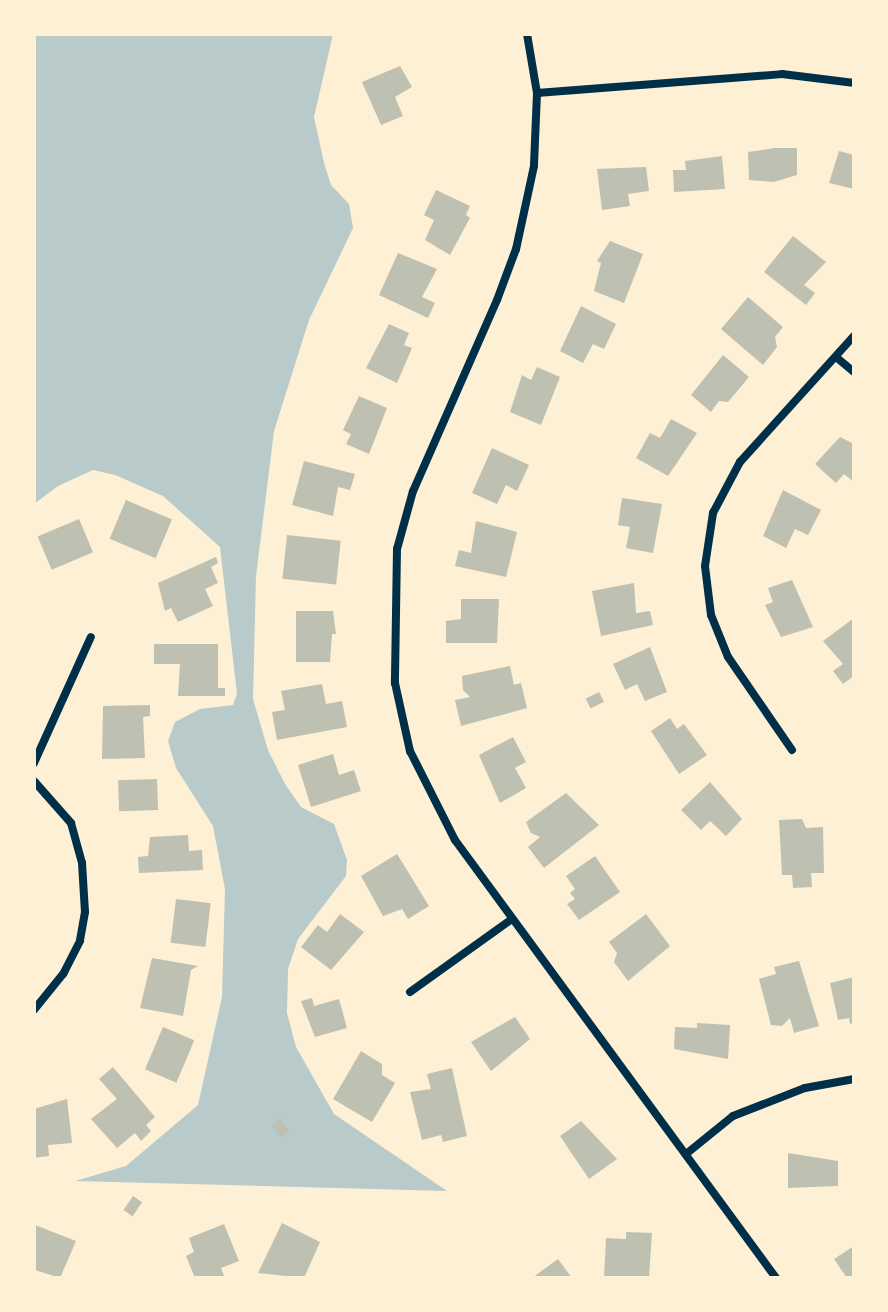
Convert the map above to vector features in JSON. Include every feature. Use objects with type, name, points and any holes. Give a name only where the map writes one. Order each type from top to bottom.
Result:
[{"type":"street","points":[[527,34],[537,93],[534,166],[516,249],[413,491],[397,549],[392,613],[395,683],[410,751],[455,840],[776,1278]]},
{"type":"street","points":[[537,93],[782,74],[854,83]]},
{"type":"street","points":[[792,750],[728,657],[711,615],[705,566],[713,513],[740,462],[854,336]]},
{"type":"street","points":[[836,357],[854,372]]},
{"type":"street","points":[[34,763],[91,637]]},
{"type":"street","points":[[34,781],[71,823],[82,863],[85,912],[80,941],[63,974],[34,1010]]},
{"type":"street","points":[[410,992],[512,919]]},
{"type":"street","points":[[686,1154],[733,1116],[805,1088],[854,1079]]},
{"type":"shaded area","points":[[34,34],[333,34],[314,117],[331,185],[349,204],[353,228],[309,320],[274,431],[256,576],[253,699],[268,750],[285,784],[301,807],[334,824],[347,860],[346,876],[298,939],[288,969],[287,1013],[296,1047],[334,1114],[447,1191],[75,1181],[126,1166],[198,1105],[222,997],[225,889],[213,826],[176,768],[168,741],[175,722],[200,709],[233,705],[237,694],[220,547],[163,496],[115,475],[93,470],[58,486],[34,504]]},
{"type":"building","points":[[400,66],[412,87],[395,97],[403,116],[381,125],[362,82]]},
{"type":"building","points":[[797,148],[797,175],[774,182],[749,180],[748,152]]},
{"type":"building","points":[[839,151],[854,155],[854,189],[829,183]]},
{"type":"building","points":[[722,156],[725,189],[674,192],[673,170],[686,170],[685,161]]},
{"type":"building","points":[[646,167],[649,191],[628,194],[630,206],[602,210],[597,169]]},
{"type":"building","points":[[436,190],[470,206],[466,215],[470,218],[450,255],[425,240],[434,220],[424,215]]},
{"type":"building","points":[[793,236],[826,262],[804,285],[815,293],[806,305],[764,272]]},
{"type":"building","points":[[610,241],[643,254],[624,303],[594,291],[601,263],[597,261]]},
{"type":"building","points":[[398,253],[437,269],[422,297],[435,303],[428,318],[379,295]]},
{"type":"building","points":[[748,297],[783,327],[775,337],[777,347],[763,365],[721,329]]},
{"type":"building","points":[[581,306],[616,324],[604,349],[593,344],[583,363],[560,351]]},
{"type":"building","points":[[389,324],[409,333],[404,345],[412,348],[397,383],[366,368]]},
{"type":"building","points":[[723,355],[749,377],[728,402],[719,401],[711,412],[691,395]]},
{"type":"building","points":[[537,367],[560,377],[541,425],[510,412],[522,375],[531,380]]},
{"type":"building","points":[[359,396],[387,408],[369,454],[346,444],[351,434],[343,430]]},
{"type":"building","points":[[671,419],[697,433],[668,476],[636,458],[650,433],[660,438]]},
{"type":"building","points":[[840,437],[854,444],[854,482],[844,474],[836,483],[815,464]]},
{"type":"building","points":[[492,448],[529,465],[517,491],[506,485],[497,504],[472,493]]},
{"type":"building","points":[[304,461],[355,474],[350,490],[338,487],[333,516],[292,505]]},
{"type":"building","points":[[783,490],[821,510],[808,535],[795,529],[786,548],[763,536]]},
{"type":"building","points":[[622,498],[662,504],[653,553],[626,548],[630,527],[618,525]]},
{"type":"building","points":[[126,500],[172,520],[156,558],[110,539]]},
{"type":"building","points":[[79,519],[93,552],[52,570],[38,537]]},
{"type":"building","points":[[476,521],[517,532],[506,577],[455,566],[459,550],[471,553]]},
{"type":"building","points":[[287,535],[341,541],[336,584],[282,579]]},
{"type":"building","points":[[216,557],[218,563],[211,567],[218,583],[205,589],[213,606],[178,622],[171,608],[165,611],[158,583]]},
{"type":"building","points":[[792,580],[813,627],[781,637],[765,605],[773,602],[768,588]]},
{"type":"building","points":[[634,583],[636,613],[650,611],[653,625],[601,636],[592,591]]},
{"type":"building","points":[[461,599],[499,599],[497,643],[446,643],[446,621],[461,619]]},
{"type":"building","points":[[296,611],[333,611],[336,634],[332,634],[330,662],[296,662]]},
{"type":"building","points":[[854,618],[854,676],[843,684],[833,671],[843,664],[823,641]]},
{"type":"building","points":[[154,644],[218,644],[218,688],[225,688],[225,696],[178,696],[180,664],[154,664]]},
{"type":"building","points":[[650,647],[667,692],[645,701],[637,684],[625,690],[613,664]]},
{"type":"building","points":[[510,666],[514,685],[521,683],[527,708],[461,726],[455,700],[470,697],[463,690],[462,676]]},
{"type":"building","points":[[322,684],[326,704],[342,701],[347,727],[277,740],[272,712],[285,710],[281,691]]},
{"type":"building","points":[[599,692],[604,702],[591,709],[586,699]]},
{"type":"building","points":[[150,705],[150,716],[143,717],[145,758],[102,759],[103,706]]},
{"type":"building","points":[[670,718],[677,729],[684,724],[707,755],[679,774],[651,731]]},
{"type":"building","points":[[513,737],[526,762],[515,768],[526,788],[500,803],[479,755]]},
{"type":"building","points":[[333,754],[339,775],[354,770],[361,791],[311,807],[298,765]]},
{"type":"building","points":[[157,779],[158,810],[119,811],[118,780]]},
{"type":"building","points":[[710,782],[742,819],[726,836],[710,821],[701,830],[681,810]]},
{"type":"building","points":[[566,793],[599,825],[544,868],[528,847],[540,837],[531,833],[526,822]]},
{"type":"building","points":[[802,819],[806,828],[823,827],[824,873],[811,873],[812,887],[793,888],[792,875],[782,875],[779,820]]},
{"type":"building","points":[[188,835],[189,851],[202,850],[203,870],[139,873],[138,857],[148,856],[150,837]]},
{"type":"building","points":[[397,854],[429,906],[408,919],[402,909],[383,916],[361,876]]},
{"type":"building","points":[[595,856],[620,892],[579,920],[567,904],[575,899],[570,893],[575,889],[566,876]]},
{"type":"building","points":[[176,899],[211,903],[205,947],[171,943]]},
{"type":"building","points":[[340,914],[364,932],[331,970],[301,947],[318,925],[327,932]]},
{"type":"building","points":[[646,914],[670,946],[628,981],[614,962],[617,953],[609,942]]},
{"type":"building","points":[[152,958],[198,966],[191,970],[183,1016],[140,1008]]},
{"type":"building","points":[[799,961],[819,1026],[794,1033],[790,1018],[782,1026],[771,1025],[759,979],[776,974],[774,967]]},
{"type":"building","points":[[854,977],[854,1023],[850,1024],[849,1018],[838,1020],[830,983]]},
{"type":"building","points":[[312,998],[314,1006],[339,999],[347,1028],[315,1037],[301,1001]]},
{"type":"building","points":[[515,1017],[530,1039],[491,1071],[471,1042]]},
{"type":"building","points":[[697,1023],[730,1025],[728,1059],[674,1049],[675,1027],[697,1028]]},
{"type":"building","points":[[163,1027],[194,1040],[176,1083],[145,1069]]},
{"type":"building","points":[[361,1051],[382,1064],[382,1075],[395,1083],[372,1122],[333,1099]]},
{"type":"building","points":[[113,1067],[155,1117],[146,1125],[151,1131],[141,1141],[135,1133],[117,1148],[91,1119],[117,1099],[99,1079]]},
{"type":"building","points":[[452,1068],[467,1136],[443,1142],[441,1135],[422,1140],[410,1092],[431,1089],[427,1074]]},
{"type":"building","points":[[67,1099],[72,1143],[48,1145],[49,1156],[34,1158],[34,1109]]},
{"type":"building","points":[[280,1119],[290,1130],[282,1138],[272,1126]]},
{"type":"building","points":[[581,1121],[617,1159],[589,1179],[560,1136]]},
{"type":"building","points":[[788,1153],[838,1161],[838,1186],[788,1188]]},
{"type":"building","points":[[133,1196],[142,1202],[133,1216],[123,1210]]},
{"type":"building","points":[[282,1223],[320,1242],[304,1278],[258,1273]]},
{"type":"building","points":[[224,1224],[239,1261],[221,1268],[224,1276],[195,1278],[186,1256],[194,1252],[189,1238]]},
{"type":"building","points":[[35,1225],[76,1241],[60,1278],[35,1270]]},
{"type":"building","points":[[626,1232],[652,1233],[649,1278],[604,1278],[606,1238],[626,1239]]},
{"type":"building","points":[[854,1246],[854,1278],[847,1278],[834,1259]]},
{"type":"building","points":[[558,1259],[572,1278],[532,1278]]}]
